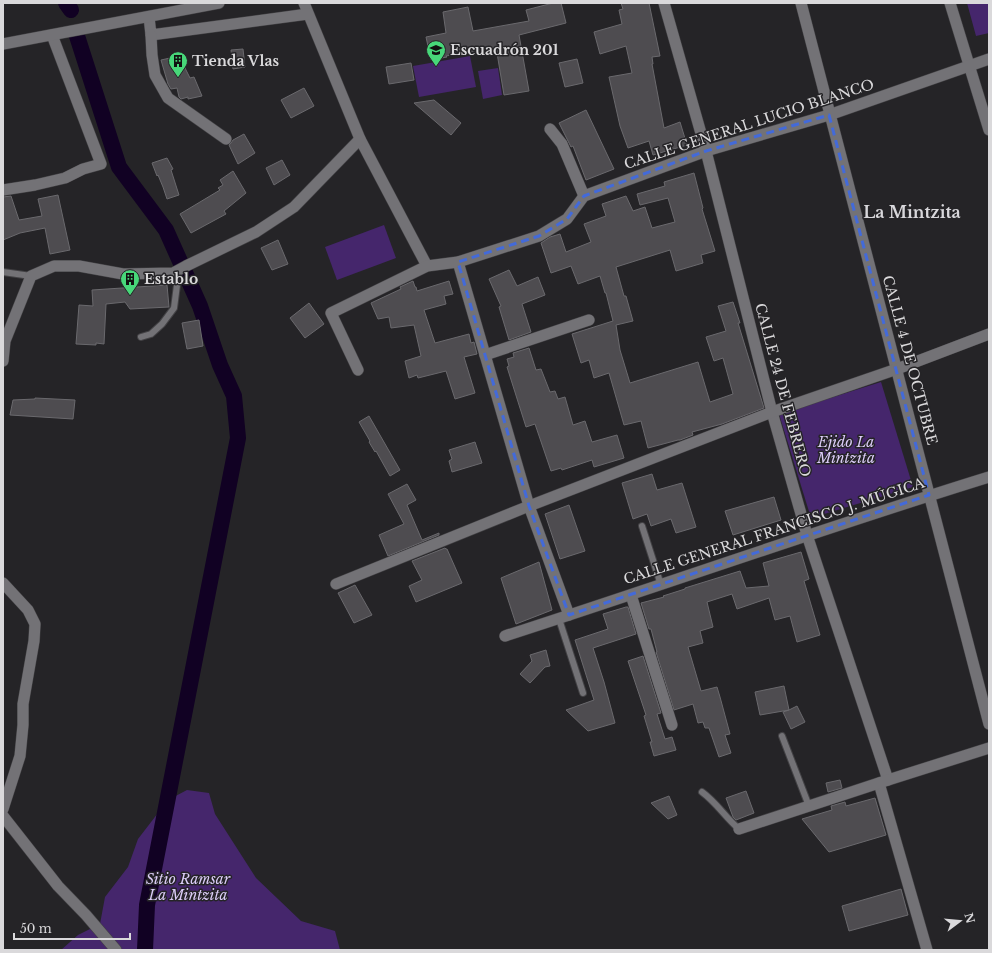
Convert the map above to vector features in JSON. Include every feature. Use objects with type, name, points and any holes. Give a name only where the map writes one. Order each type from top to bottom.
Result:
[{"type":"street","points":[[3,44],[219,3]]},
{"type":"street","points":[[304,3],[360,139],[427,266]]},
{"type":"street","name":"CALLE 24 DE FEBRERO","points":[[664,3],[706,151],[772,412],[807,535],[883,781],[927,950]]},
{"type":"street","name":"CALLE 4 DE OCTUBRE","points":[[801,3],[989,724]]},
{"type":"street","points":[[950,3],[989,130]]},
{"type":"street","points":[[151,35],[308,14]]},
{"type":"street","points":[[149,17],[155,75],[168,98],[226,139]]},
{"type":"street","points":[[3,190],[65,178],[101,164],[52,35]]},
{"type":"street","name":"CALLE GENERAL LUCIO BLANCO","points":[[584,196],[706,151],[829,115],[989,59]]},
{"type":"street","points":[[358,370],[331,313],[427,266],[458,262],[539,236],[567,219],[584,196],[562,144],[550,129]]},
{"type":"street","points":[[3,361],[5,342],[31,276],[54,266],[79,266],[123,274],[179,270],[256,232],[294,208],[360,139]]},
{"type":"street","points":[[458,262],[529,506],[564,617]]},
{"type":"street","points":[[485,355],[589,320]]},
{"type":"street","points":[[336,584],[529,506],[772,412],[897,369],[989,334]]},
{"type":"street","name":"CALLE GENERAL FRANCISCO J. MÚGICA","points":[[505,636],[807,535],[989,477]]},
{"type":"street","points":[[3,583],[28,610],[35,624],[34,641],[23,704],[23,725],[20,756],[3,809]]},
{"type":"street","points":[[631,595],[672,725]]},
{"type":"street","points":[[739,829],[883,781],[989,748]]},
{"type":"street","points":[[3,816],[58,886],[86,915],[116,950]]},
{"type":"lane","points":[[141,336],[151,334],[162,324],[174,308],[179,270]]},
{"type":"lane","points":[[3,272],[31,276]]},
{"type":"lane","points":[[642,526],[661,585]]},
{"type":"lane","points":[[564,617],[583,693]]},
{"type":"lane","points":[[782,736],[809,806]]},
{"type":"lane","points":[[702,792],[711,798],[731,822],[739,829]]},
{"type":"highlighted area","points":[[829,115],[929,495],[569,615],[529,506],[458,262],[539,236],[567,219],[584,196],[706,151]]},
{"type":"green space","points":[[967,3],[989,3],[989,33],[976,36]]},
{"type":"green space","points":[[470,56],[476,87],[419,97],[413,66]]},
{"type":"green space","points":[[498,68],[502,95],[483,99],[478,71]]},
{"type":"green space","points":[[384,225],[396,258],[337,280],[325,247]]},
{"type":"green space","name":"Ejido La Mintzita","points":[[881,382],[913,487],[811,518],[779,414]]},
{"type":"green space","name":"Sitio Ramsar La Mintzita","points":[[187,790],[209,793],[215,814],[256,878],[301,921],[335,931],[340,950],[61,950],[78,935],[100,924],[105,897],[128,867],[138,839],[168,800]]},
{"type":"building","points":[[553,3],[561,3],[566,23],[519,35],[529,91],[504,95],[496,47],[431,60],[426,37],[446,33],[443,12],[468,7],[473,31],[529,21],[526,10]]},
{"type":"building","points":[[621,3],[649,3],[660,56],[652,57],[652,64],[664,128],[680,122],[687,145],[653,155],[649,141],[628,148],[620,126],[609,77],[632,73],[626,46],[600,54],[594,32],[622,24],[619,10],[623,9]]},
{"type":"building","points":[[243,49],[245,67],[233,69],[231,50]]},
{"type":"building","name":"Tienda Vlas","points":[[179,56],[190,78],[194,77],[202,96],[181,99],[177,88],[171,89],[168,84],[161,60]]},
{"type":"building","points":[[577,59],[583,83],[565,87],[559,63]]},
{"type":"building","points":[[411,63],[414,80],[389,84],[386,67]]},
{"type":"building","points":[[304,88],[314,106],[291,118],[281,100]]},
{"type":"building","points":[[434,100],[461,123],[451,135],[414,103]]},
{"type":"building","points":[[586,110],[614,169],[586,180],[573,146],[571,147],[559,123]]},
{"type":"building","points":[[244,134],[255,153],[238,164],[229,145],[233,140]]},
{"type":"building","points":[[167,158],[173,169],[171,170],[179,195],[167,199],[152,163]]},
{"type":"building","points":[[282,160],[290,175],[274,185],[266,168]]},
{"type":"building","points":[[233,171],[246,193],[224,211],[226,214],[191,233],[180,214],[220,190],[218,188],[223,185],[220,180]]},
{"type":"building","points":[[694,173],[702,209],[715,251],[701,255],[703,263],[676,271],[670,250],[616,267],[633,321],[616,325],[620,350],[630,383],[698,362],[710,402],[733,394],[723,358],[714,361],[706,337],[726,331],[718,306],[733,302],[764,408],[722,424],[692,432],[693,435],[680,440],[648,448],[641,421],[624,425],[609,373],[594,378],[589,360],[581,363],[572,334],[613,321],[600,276],[578,284],[571,266],[551,273],[541,243],[550,237],[560,234],[566,252],[591,242],[584,224],[606,216],[602,204],[626,196],[633,211],[645,207],[652,228],[675,222],[668,198],[640,205],[637,194],[665,186],[664,182]]},
{"type":"building","points":[[58,195],[70,250],[50,254],[45,228],[20,233],[3,240],[3,197],[11,196],[19,220],[42,216],[38,199]]},
{"type":"building","points":[[278,240],[288,264],[272,270],[261,248]]},
{"type":"building","points":[[509,270],[517,286],[538,277],[545,295],[522,304],[531,332],[509,340],[499,307],[501,306],[489,279]]},
{"type":"building","points":[[413,281],[417,291],[449,281],[453,294],[444,296],[446,304],[424,310],[435,343],[469,334],[471,343],[474,342],[477,354],[464,357],[475,393],[455,399],[446,371],[418,378],[417,375],[409,378],[405,361],[421,356],[414,325],[391,328],[389,317],[378,319],[371,303],[401,289],[400,287]]},
{"type":"building","points":[[167,285],[169,307],[130,309],[125,302],[106,304],[104,344],[76,344],[79,305],[93,306],[92,290]]},
{"type":"building","points":[[309,303],[324,324],[305,338],[290,318]]},
{"type":"building","points":[[199,320],[203,346],[187,349],[182,323]]},
{"type":"building","points":[[529,348],[536,370],[541,369],[550,392],[555,391],[558,399],[565,397],[573,425],[585,421],[592,442],[617,435],[624,458],[594,467],[592,460],[562,470],[561,468],[551,471],[535,424],[526,427],[507,367],[509,366],[507,359],[514,357],[513,353]]},
{"type":"building","points":[[35,398],[75,400],[73,419],[10,415],[13,400]]},
{"type":"building","points":[[369,416],[400,470],[390,476],[376,451],[375,452],[369,442],[370,441],[359,422]]},
{"type":"building","points":[[475,442],[482,463],[452,472],[449,461],[452,459],[449,450]]},
{"type":"building","points":[[652,474],[657,490],[682,483],[696,527],[676,533],[671,519],[651,526],[647,514],[633,519],[622,483]]},
{"type":"building","points":[[407,484],[416,500],[407,505],[422,540],[439,533],[439,535],[388,556],[379,535],[404,524],[388,494]]},
{"type":"building","points":[[774,497],[781,520],[733,535],[725,511]]},
{"type":"building","points":[[569,505],[585,551],[560,559],[545,514]]},
{"type":"building","points":[[445,548],[447,549],[462,583],[416,602],[409,586],[422,580],[412,561]]},
{"type":"building","points":[[801,552],[809,579],[804,581],[820,635],[797,642],[790,616],[775,620],[769,598],[737,609],[732,594],[707,602],[713,627],[700,631],[703,643],[688,647],[701,691],[717,687],[720,697],[730,734],[725,735],[731,753],[719,757],[709,728],[705,728],[703,722],[698,723],[693,704],[674,710],[656,652],[651,629],[649,629],[641,603],[664,597],[663,596],[685,588],[740,571],[746,588],[769,586],[763,563]]},
{"type":"building","points":[[539,562],[552,610],[516,624],[501,578]]},
{"type":"building","points":[[355,585],[372,615],[354,623],[338,593]]},
{"type":"building","points":[[628,607],[636,634],[593,648],[615,723],[588,731],[566,710],[594,700],[575,640],[608,629],[603,614]]},
{"type":"building","points":[[546,650],[550,666],[545,667],[530,683],[520,674],[532,661],[530,655]]},
{"type":"building","points":[[643,656],[661,713],[657,714],[665,739],[672,737],[676,750],[654,756],[650,742],[652,742],[644,716],[646,715],[628,661]]},
{"type":"building","points":[[784,686],[789,710],[760,715],[755,692]]},
{"type":"building","points":[[797,706],[805,722],[791,729],[783,712]]},
{"type":"building","points":[[840,780],[842,788],[828,792],[826,783]]},
{"type":"building","points":[[746,791],[754,813],[736,820],[733,817],[726,798]]},
{"type":"building","points":[[669,796],[677,815],[668,819],[651,803]]},
{"type":"building","points":[[875,798],[886,835],[829,852],[802,819],[832,810],[831,806],[845,802],[846,806]]},
{"type":"building","points":[[901,889],[908,915],[849,931],[842,906]]},
{"type":"waterway","points":[[66,3],[71,10]]},
{"type":"waterway","points":[[77,36],[119,167],[166,230],[200,306],[220,365],[234,396],[238,438],[147,905],[145,950]]},
{"type":"place","name":"Escuadrón 201","points":[[436,67]]},
{"type":"place","name":"Tienda Vlas","points":[[178,78]]},
{"type":"place","name":"Establo","points":[[130,296]]},
{"type":"district","name":"La Mintzita","points":[[912,212]]}]
